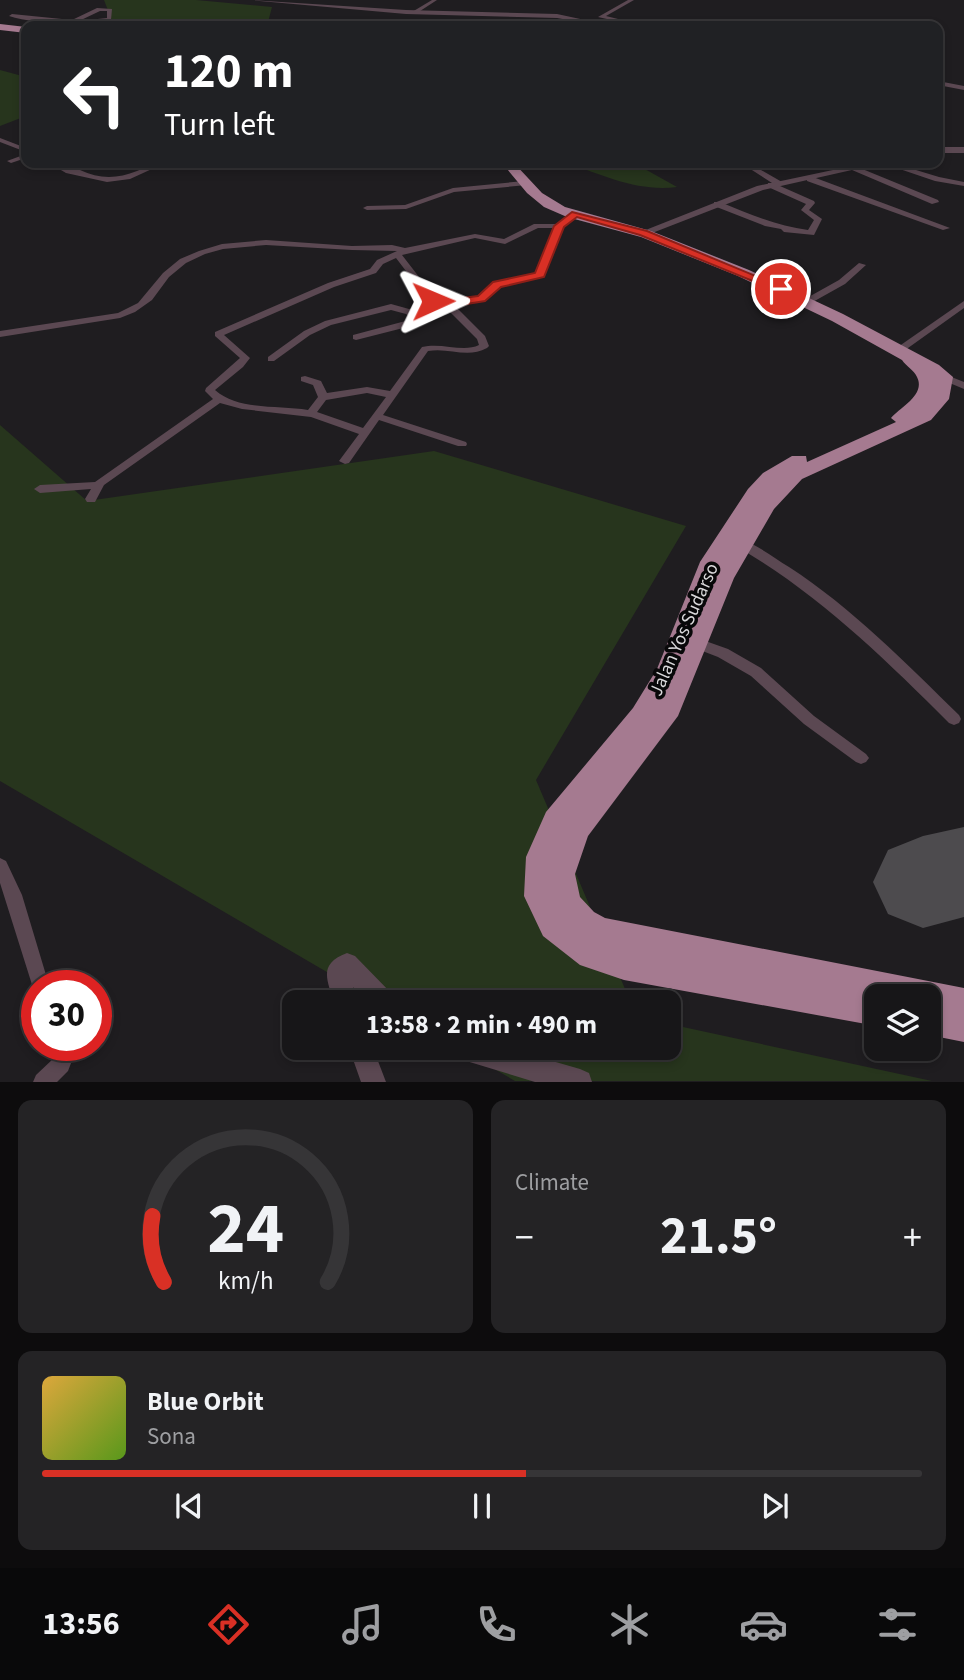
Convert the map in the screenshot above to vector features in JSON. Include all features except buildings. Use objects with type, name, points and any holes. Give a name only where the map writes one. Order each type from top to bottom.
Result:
[{"type":"highway","points":[[0,27],[21,29]]},
{"type":"highway","name":"Jalan Yos Sudarso","points":[[512,168],[524,183],[548,204],[643,233],[808,301],[901,353],[933,367],[954,382],[925,416],[794,475],[735,540],[703,577],[668,671],[642,715],[556,821],[540,857],[540,896],[554,926],[590,954],[624,965],[733,973]]},
{"type":"highway","name":"Jalan Yos Sudarso","points":[[733,973],[600,932],[583,922],[567,904],[561,874],[563,862],[576,829],[665,716],[697,643],[755,493],[781,469],[907,414],[920,400],[928,381],[901,353]]},
{"type":"highway","points":[[733,973],[864,989]]},
{"type":"highway","points":[[733,973],[864,1007]]},
{"type":"highway","points":[[941,999],[964,1004]]},
{"type":"highway","points":[[941,1021],[964,1026]]},
{"type":"street","points":[[253,0],[415,12],[562,17],[583,21]]},
{"type":"street","points":[[415,12],[435,0]]},
{"type":"street","points":[[620,21],[601,17],[632,0]]},
{"type":"street","points":[[74,20],[99,9],[110,10],[109,19],[102,21]]},
{"type":"street","points":[[12,16],[86,21]]},
{"type":"street","points":[[35,21],[40,19]]},
{"type":"street","points":[[943,84],[964,88]]},
{"type":"street","points":[[0,140],[21,148]]},
{"type":"street","points":[[943,149],[964,150]]},
{"type":"street","points":[[12,161],[21,158]]},
{"type":"street","points":[[62,168],[68,171],[80,168]]},
{"type":"street","points":[[73,170],[88,178],[109,182],[147,168]]},
{"type":"street","points":[[718,204],[768,224],[785,227],[787,230],[811,233],[818,219],[806,210],[811,203],[751,168]]},
{"type":"street","points":[[643,233],[775,184],[855,168],[935,202]]},
{"type":"street","points":[[902,168],[964,184]]},
{"type":"street","points":[[810,179],[946,228]]},
{"type":"street","points":[[367,208],[406,207],[426,202],[453,190],[524,183]]},
{"type":"street","points":[[409,312],[441,304],[481,299],[497,284],[540,275],[559,226],[576,214]]},
{"type":"street","points":[[364,432],[311,414],[238,405],[212,395],[211,388],[245,358],[219,335],[219,332],[331,285],[373,271],[380,262],[401,252],[475,236],[505,243],[535,226],[559,226]]},
{"type":"street","points":[[0,334],[120,314],[139,308],[164,277],[180,263],[216,249],[278,244],[394,247],[401,252],[441,304],[482,338],[484,346],[466,352],[428,348],[345,461]]},
{"type":"street","points":[[808,301],[842,282],[862,265]]},
{"type":"street","points":[[901,353],[964,304]]},
{"type":"street","points":[[271,359],[307,333],[328,323],[391,307],[409,312],[418,320],[356,337]]},
{"type":"street","points":[[305,379],[319,386],[323,397]]},
{"type":"street","points":[[311,414],[323,397],[367,390],[393,395]]},
{"type":"street","points":[[91,499],[97,485],[219,398]]},
{"type":"street","points":[[377,416],[462,444]]},
{"type":"street","points":[[40,489],[97,485]]},
{"type":"street","points":[[735,540],[781,567],[828,602],[954,719]]},
{"type":"street","points":[[697,643],[731,656],[756,672],[809,720],[861,758]]},
{"type":"street","points":[[0,866],[18,901],[28,953],[34,970]]},
{"type":"street","points":[[342,990],[337,973],[348,964],[352,965],[374,990]]},
{"type":"street","points":[[366,1060],[374,1082]]},
{"type":"street","points":[[504,1060],[580,1082]]},
{"type":"street","points":[[43,1082],[62,1061]]},
{"type":"green space","points":[[104,0],[196,0],[272,7],[268,21],[112,21]]},
{"type":"green space","points":[[0,70],[21,76],[21,118],[0,126]]},
{"type":"green space","points":[[581,168],[643,168],[677,187],[649,187],[608,178]]},
{"type":"green space","points":[[0,425],[87,501],[434,451],[686,526],[536,780],[625,990],[358,990],[0,781]]},
{"type":"green space","points":[[681,1027],[932,1081],[515,1081],[479,1060],[681,1060]]},
{"type":"runway","points":[[923,882],[964,872]]},
{"type":"route","points":[[433,301],[436,305],[481,299],[497,284],[540,275],[559,226],[576,214],[643,233],[781,289]]}]
